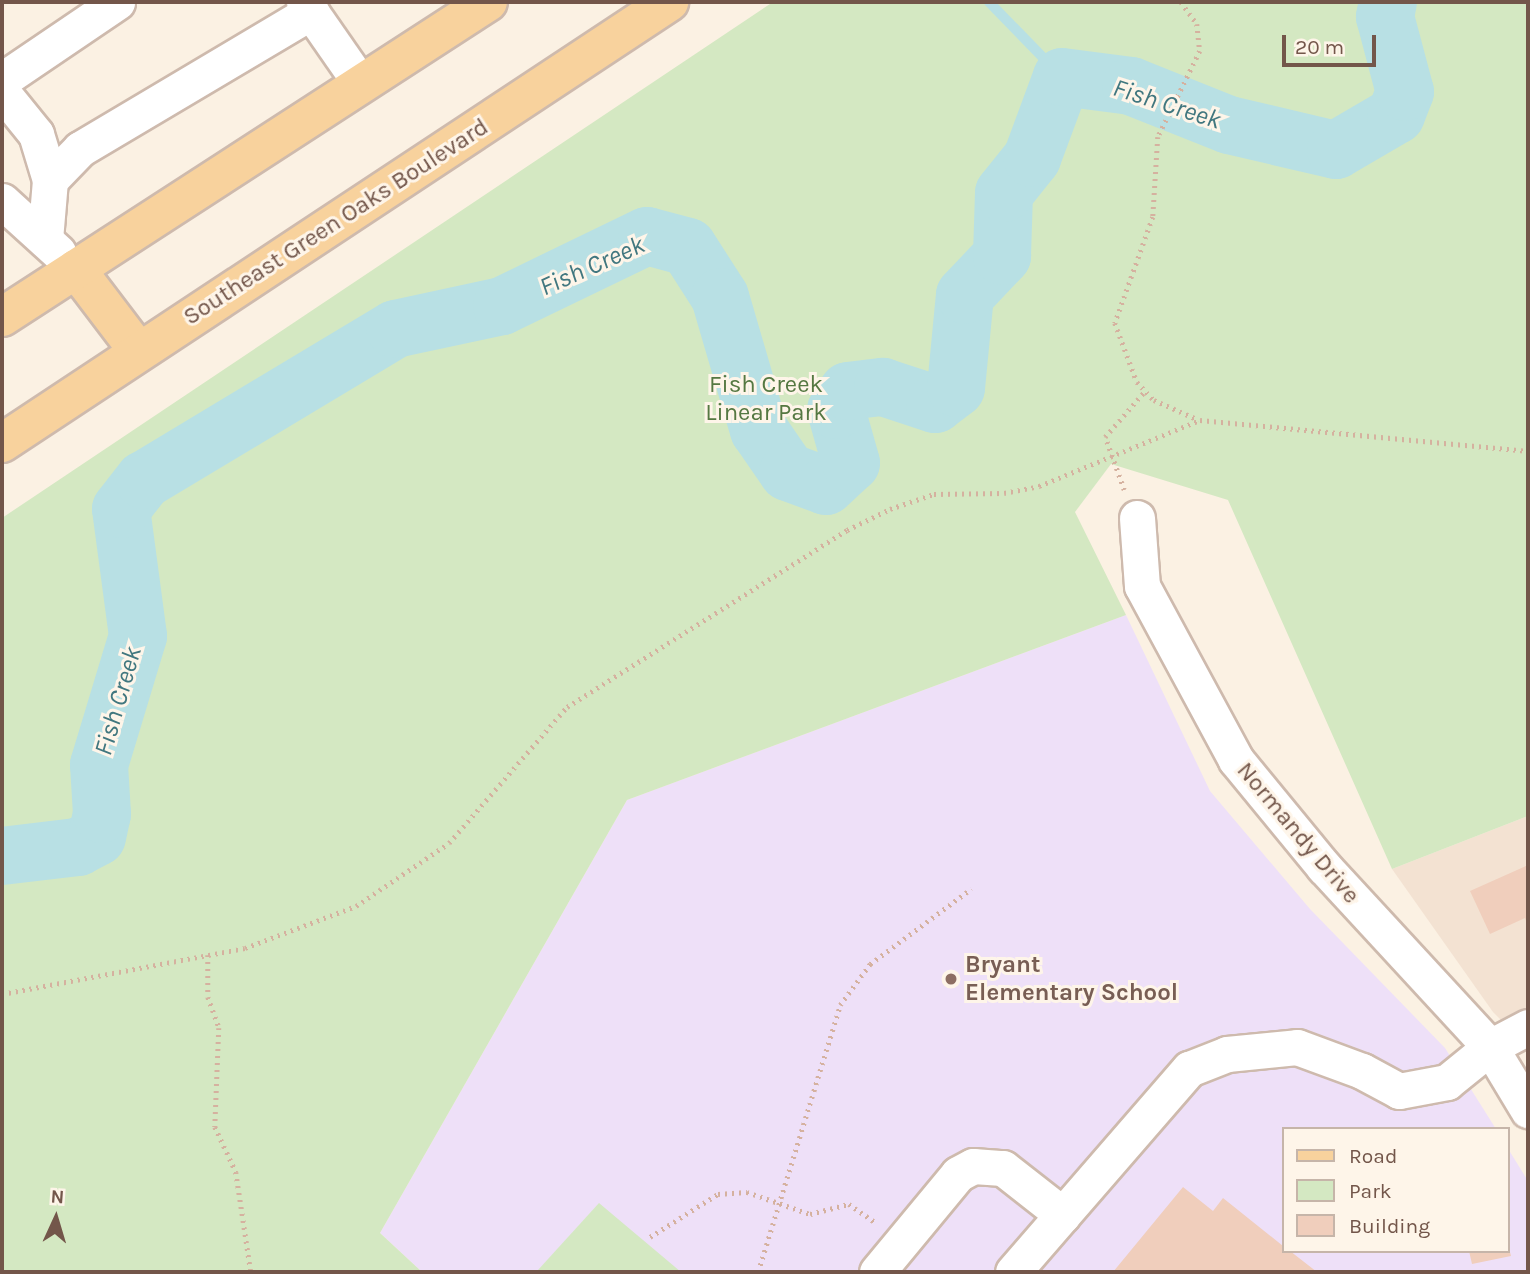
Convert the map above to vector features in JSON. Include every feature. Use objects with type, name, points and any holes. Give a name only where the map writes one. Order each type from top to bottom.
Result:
[{"type":"main road","points":[[2,317],[488,2]]},
{"type":"main road","name":"Southeast Green Oaks Boulevard","points":[[2,443],[669,2]]},
{"type":"main road","points":[[76,269],[139,352]]},
{"type":"street","points":[[2,80],[117,2]]},
{"type":"street","points":[[50,180],[80,149],[307,7],[361,84]]},
{"type":"street","points":[[2,92],[36,134],[50,180],[45,240]]},
{"type":"street","points":[[2,201],[76,269]]},
{"type":"street","name":"Normandy Drive","points":[[1137,518],[1142,586],[1236,760],[1324,867],[1490,1047],[1528,1110]]},
{"type":"street","points":[[1013,1272],[1189,1069],[1227,1054],[1297,1047],[1362,1071],[1399,1091],[1447,1082],[1490,1047],[1528,1027]]},
{"type":"street","points":[[877,1272],[958,1174],[972,1166],[1003,1168],[1063,1215]]},
{"type":"path","points":[[1181,2],[1201,37],[1195,64],[1162,127],[1154,160],[1153,217],[1115,323],[1137,382],[1145,391],[1175,412],[1200,420],[1528,451]]},
{"type":"path","points":[[1110,458],[1105,438],[1145,391]]},
{"type":"path","points":[[2,994],[245,948],[356,906],[449,843],[567,708],[847,530],[934,494],[1004,494],[1110,458],[1160,432],[1200,420]]},
{"type":"path","points":[[758,1272],[840,1005],[870,964],[971,889]]},
{"type":"path","points":[[208,955],[208,997],[219,1028],[215,1127],[236,1172],[251,1272]]},
{"type":"path","points":[[650,1237],[718,1194],[747,1192],[810,1214],[849,1204],[860,1208],[900,1244]]},
{"type":"shaded area","name":"Bryant Elementary School","points":[[1126,615],[1210,791],[1310,909],[1445,1048],[1495,1127],[1282,1127],[1282,1253],[1509,1253],[1509,1150],[1528,1181],[1528,1272],[422,1272],[380,1233],[627,800]]},
{"type":"shaded area","points":[[1528,816],[1528,1047],[1493,1012],[1392,869]]},
{"type":"green space","name":"Fish Creek Linear Park","points":[[773,2],[1528,2],[1528,816],[1392,869],[1228,500],[1111,464],[1075,512],[1126,615],[627,800],[380,1233],[422,1272],[2,1272],[2,518]]},
{"type":"green space","points":[[599,1203],[681,1272],[538,1270]]},
{"type":"building","points":[[1528,865],[1528,926],[1525,918],[1490,934],[1470,891]]},
{"type":"building","points":[[1183,1187],[1213,1211],[1223,1198],[1282,1245],[1282,1253],[1293,1253],[1317,1272],[1113,1272]]},
{"type":"building","points":[[1509,1248],[1511,1256],[1472,1264],[1469,1253],[1509,1253]]},
{"type":"waterway","points":[[989,2],[1062,77]]},
{"type":"waterway","name":"Fish Creek","points":[[2,856],[78,847],[97,837],[102,814],[99,765],[138,636],[121,509],[144,480],[395,329],[502,306],[647,236],[688,247],[720,297],[759,430],[788,472],[826,486],[851,463],[836,410],[848,391],[883,387],[935,404],[956,388],[965,295],[1002,256],[1004,193],[1032,158],[1062,77],[1131,86],[1229,125],[1336,150],[1396,115],[1405,92],[1385,17],[1388,2]]},
{"type":"place","name":"Bryant Elementary School","points":[[951,979]]}]
